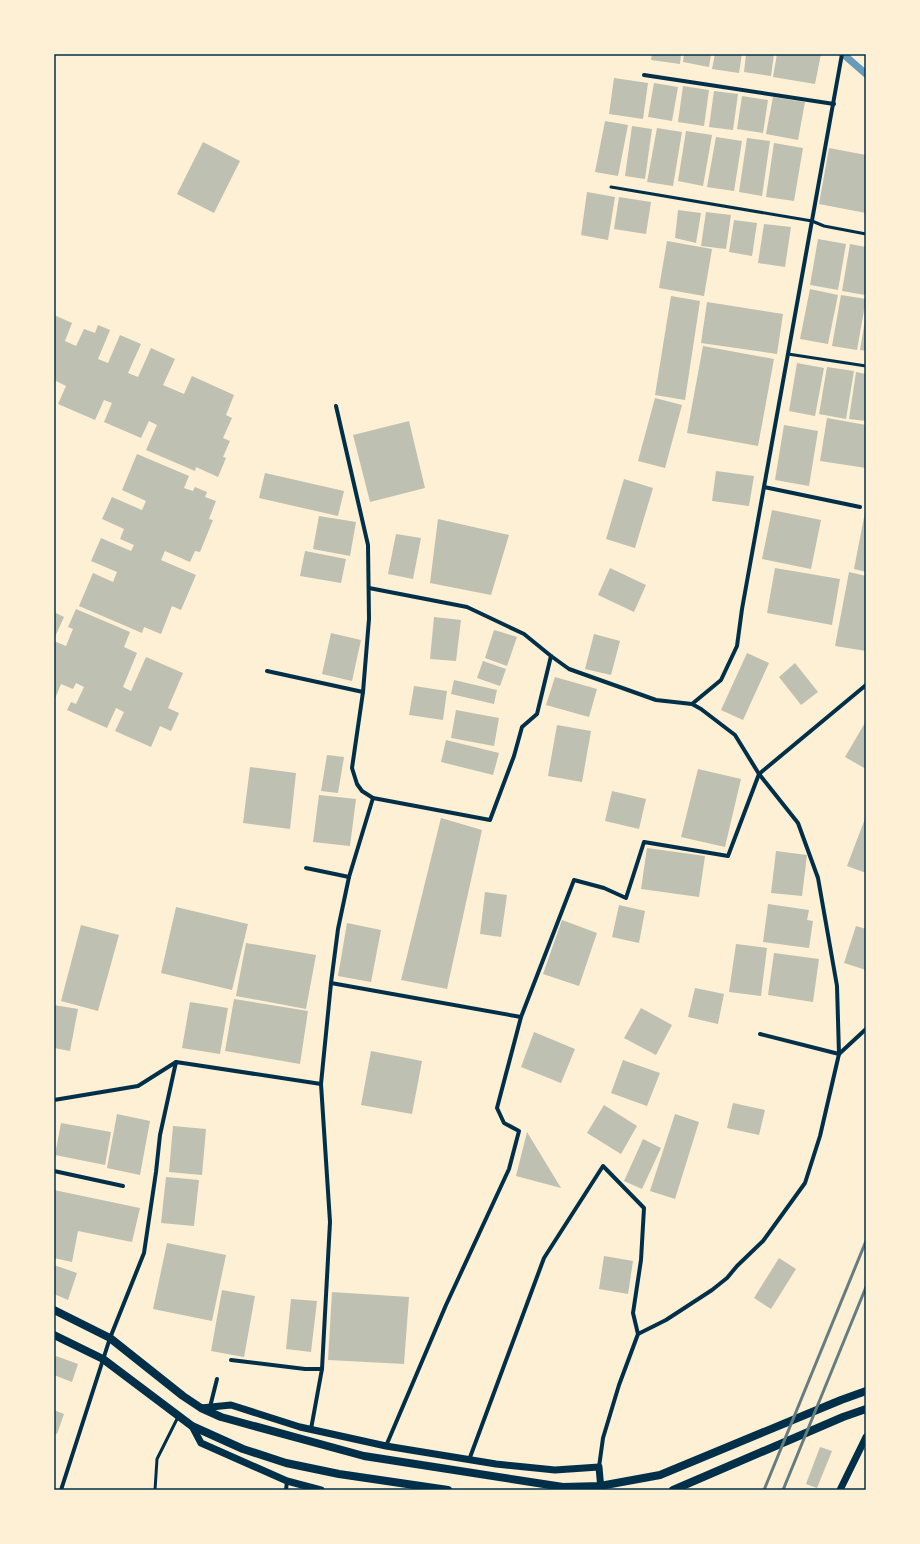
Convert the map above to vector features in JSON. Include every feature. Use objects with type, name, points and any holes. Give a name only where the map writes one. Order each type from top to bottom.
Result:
[{"type":"main road","points":[[54,1310],[110,1338],[183,1396],[201,1408],[211,1411],[222,1418],[364,1456],[563,1487],[600,1486],[660,1475],[866,1391]]},
{"type":"main road","points":[[54,1335],[103,1359],[178,1417],[192,1426],[243,1449],[286,1463],[339,1474],[448,1490]]},
{"type":"main road","points":[[673,1490],[843,1417],[866,1409]]},
{"type":"street","points":[[692,704],[721,680],[737,646],[742,609],[842,54]]},
{"type":"street","points":[[644,75],[834,104]]},
{"type":"street","points":[[336,406],[368,545],[369,619],[363,692],[352,768],[357,784],[362,791],[373,798],[490,820],[514,756],[522,727],[537,714],[551,656]]},
{"type":"street","points":[[764,487],[860,506]]},
{"type":"street","points":[[369,588],[467,607],[524,634],[569,669],[656,700],[692,704],[701,709],[735,735],[759,774],[798,823],[818,878],[837,986],[839,1054],[820,1136],[805,1183],[763,1241],[737,1266],[727,1278],[712,1290],[666,1320],[638,1334]]},
{"type":"street","points":[[267,671],[363,692]]},
{"type":"street","points":[[386,1446],[446,1305],[509,1169],[519,1131],[504,1123],[496,1108],[521,1017],[574,880],[604,888],[626,898],[644,842],[728,856],[759,774],[866,685]]},
{"type":"street","points":[[311,1429],[322,1368],[330,1222],[321,1084],[330,983],[338,929],[349,877],[373,798]]},
{"type":"street","points":[[306,868],[349,877]]},
{"type":"street","points":[[330,983],[521,1017]]},
{"type":"street","points":[[839,1054],[866,1029]]},
{"type":"street","points":[[760,1034],[839,1054]]},
{"type":"street","points":[[54,1100],[138,1086],[176,1062],[321,1084]]},
{"type":"street","points":[[61,1490],[110,1338],[144,1253],[160,1135],[176,1062]]},
{"type":"street","points":[[469,1460],[544,1258],[603,1166],[644,1208],[641,1260],[633,1314],[638,1334],[619,1385],[605,1430],[599,1467],[601,1490]]},
{"type":"street","points":[[54,1171],[124,1186]]},
{"type":"street","points":[[231,1360],[305,1369],[322,1368]]},
{"type":"street","points":[[217,1379],[211,1411],[231,1405],[311,1429],[386,1446],[503,1465],[555,1470],[599,1467]]},
{"type":"street","points":[[192,1426],[201,1443],[287,1481],[322,1490]]},
{"type":"street","points":[[840,1490],[866,1437]]},
{"type":"street","points":[[286,1490],[287,1481]]},
{"type":"lane","points":[[611,187],[812,221],[824,226],[866,234]]},
{"type":"lane","points":[[788,354],[866,366]]},
{"type":"lane","points":[[155,1490],[157,1459],[178,1417]]},
{"type":"building","points":[[652,54],[681,54],[680,64],[651,60]]},
{"type":"building","points":[[684,54],[711,54],[709,67],[683,62]]},
{"type":"building","points":[[715,54],[742,54],[739,73],[712,69]]},
{"type":"building","points":[[746,54],[774,54],[771,76],[744,72]]},
{"type":"building","points":[[777,54],[821,54],[815,84],[773,77]]},
{"type":"building","points":[[614,78],[648,83],[643,119],[609,114]]},
{"type":"building","points":[[654,83],[678,87],[672,121],[648,117]]},
{"type":"building","points":[[683,86],[709,90],[704,126],[678,122]]},
{"type":"building","points":[[714,91],[738,94],[733,130],[709,127]]},
{"type":"building","points":[[742,96],[768,100],[763,133],[737,129]]},
{"type":"building","points":[[773,97],[805,102],[798,140],[766,134]]},
{"type":"building","points":[[605,121],[628,125],[618,176],[595,172]]},
{"type":"building","points":[[632,126],[652,129],[645,179],[625,176]]},
{"type":"building","points":[[657,128],[682,132],[673,186],[647,182]]},
{"type":"building","points":[[686,131],[712,135],[703,186],[678,181]]},
{"type":"building","points":[[716,137],[742,141],[734,191],[707,187]]},
{"type":"building","points":[[747,138],[770,141],[762,196],[739,192]]},
{"type":"building","points":[[203,142],[240,161],[214,213],[177,194]]},
{"type":"building","points":[[774,143],[803,148],[794,201],[766,197]]},
{"type":"building","points":[[829,148],[866,155],[866,213],[819,204]]},
{"type":"building","points":[[587,192],[615,197],[608,240],[581,235]]},
{"type":"building","points":[[619,197],[651,202],[646,234],[614,229]]},
{"type":"building","points":[[678,210],[701,213],[696,243],[675,238]]},
{"type":"building","points":[[706,212],[731,215],[726,249],[701,246]]},
{"type":"building","points":[[734,220],[757,223],[752,256],[729,252]]},
{"type":"building","points":[[764,224],[791,227],[785,267],[758,263]]},
{"type":"building","points":[[818,239],[846,244],[838,290],[810,285]]},
{"type":"building","points":[[667,241],[712,249],[704,296],[659,288]]},
{"type":"building","points":[[850,244],[866,247],[865,295],[842,291]]},
{"type":"building","points":[[810,289],[838,295],[828,344],[800,339]]},
{"type":"building","points":[[841,295],[866,299],[857,350],[832,346]]},
{"type":"building","points":[[671,296],[700,301],[685,400],[655,395]]},
{"type":"building","points":[[707,302],[783,314],[777,354],[701,343]]},
{"type":"building","points":[[54,315],[72,323],[65,341],[76,346],[84,329],[95,333],[98,325],[110,330],[98,359],[108,363],[120,335],[141,344],[128,373],[138,377],[151,348],[175,359],[163,385],[184,394],[192,376],[234,395],[226,415],[232,418],[223,438],[230,441],[223,457],[226,458],[218,477],[196,467],[195,471],[146,450],[157,425],[149,421],[141,438],[104,422],[112,403],[104,400],[95,420],[58,404],[66,386],[54,380]]},
{"type":"building","points":[[865,320],[866,321],[866,351],[860,350]]},
{"type":"building","points":[[703,346],[774,359],[758,446],[687,433]]},
{"type":"building","points":[[797,363],[824,368],[815,416],[789,411]]},
{"type":"building","points":[[827,367],[854,371],[846,419],[819,414]]},
{"type":"building","points":[[856,372],[866,374],[866,421],[849,419]]},
{"type":"building","points":[[655,398],[682,405],[665,468],[638,461]]},
{"type":"building","points":[[827,418],[866,425],[866,468],[820,461]]},
{"type":"building","points":[[409,421],[425,488],[370,502],[353,435]]},
{"type":"building","points":[[784,425],[818,431],[809,486],[775,480]]},
{"type":"building","points":[[137,454],[189,476],[184,488],[193,491],[195,487],[207,492],[205,497],[216,501],[209,519],[213,520],[200,552],[195,551],[190,562],[165,551],[161,560],[196,575],[181,610],[172,606],[161,634],[144,627],[142,633],[79,606],[93,573],[113,582],[117,572],[91,561],[101,538],[131,551],[134,545],[120,539],[124,529],[102,519],[112,497],[142,510],[146,501],[122,490]]},
{"type":"building","points":[[716,471],[754,476],[749,506],[712,501]]},
{"type":"building","points":[[265,473],[344,491],[338,516],[259,498]]},
{"type":"building","points":[[624,479],[653,488],[635,548],[606,539]]},
{"type":"building","points":[[772,510],[821,520],[811,569],[762,559]]},
{"type":"building","points":[[866,512],[866,572],[854,569]]},
{"type":"building","points":[[319,516],[356,522],[350,556],[313,549]]},
{"type":"building","points":[[438,519],[509,535],[491,595],[430,583]]},
{"type":"building","points":[[396,534],[421,538],[413,579],[388,574]]},
{"type":"building","points":[[305,551],[346,559],[341,583],[300,576]]},
{"type":"building","points":[[610,568],[646,585],[634,612],[598,595]]},
{"type":"building","points":[[775,568],[840,579],[832,625],[767,613]]},
{"type":"building","points":[[849,572],[866,576],[866,651],[835,646]]},
{"type":"building","points":[[76,609],[130,632],[124,647],[137,653],[123,687],[131,691],[146,657],[183,673],[168,708],[179,713],[171,731],[160,726],[151,747],[115,731],[124,712],[116,708],[107,728],[67,710],[71,702],[76,704],[84,687],[76,683],[73,689],[61,684],[54,701],[54,641],[66,646],[73,629],[68,627]]},
{"type":"building","points":[[54,612],[64,617],[54,639]]},
{"type":"building","points":[[434,617],[461,620],[456,661],[430,659]]},
{"type":"building","points":[[494,630],[517,637],[507,666],[485,658]]},
{"type":"building","points":[[331,633],[361,640],[352,681],[322,674]]},
{"type":"building","points":[[594,634],[620,641],[611,675],[585,669]]},
{"type":"building","points":[[747,653],[769,663],[743,720],[721,710]]},
{"type":"building","points":[[483,661],[506,669],[500,686],[477,678]]},
{"type":"building","points":[[795,663],[818,692],[801,705],[779,677]]},
{"type":"building","points":[[555,677],[597,689],[589,717],[546,705]]},
{"type":"building","points":[[454,680],[497,690],[494,704],[451,694]]},
{"type":"building","points":[[414,686],[447,691],[443,720],[409,715]]},
{"type":"building","points":[[456,710],[499,718],[494,746],[451,738]]},
{"type":"building","points":[[866,721],[866,769],[845,757]]},
{"type":"building","points":[[557,725],[591,731],[582,782],[548,776]]},
{"type":"building","points":[[446,740],[499,753],[493,775],[441,762]]},
{"type":"building","points":[[327,755],[344,757],[338,793],[321,791]]},
{"type":"building","points":[[250,767],[296,773],[290,829],[243,823]]},
{"type":"building","points":[[698,769],[741,779],[725,847],[681,837]]},
{"type":"building","points":[[612,791],[646,799],[639,829],[605,821]]},
{"type":"building","points":[[319,795],[356,799],[350,846],[313,842]]},
{"type":"building","points":[[866,816],[866,873],[847,866]]},
{"type":"building","points":[[441,818],[482,830],[447,989],[401,980]]},
{"type":"building","points":[[647,848],[705,856],[699,897],[641,889]]},
{"type":"building","points":[[776,851],[807,855],[802,896],[771,893]]},
{"type":"building","points":[[485,892],[507,895],[501,937],[480,934]]},
{"type":"building","points":[[768,904],[809,910],[807,920],[813,921],[809,948],[763,942]]},
{"type":"building","points":[[619,905],[645,911],[639,943],[612,937]]},
{"type":"building","points":[[176,907],[248,924],[232,990],[161,973]]},
{"type":"building","points":[[562,920],[597,933],[579,986],[543,974]]},
{"type":"building","points":[[347,923],[381,930],[371,982],[338,976]]},
{"type":"building","points":[[81,925],[119,935],[98,1011],[61,1001]]},
{"type":"building","points":[[856,926],[866,929],[866,970],[844,963]]},
{"type":"building","points":[[246,943],[316,955],[306,1009],[236,996]]},
{"type":"building","points":[[736,944],[767,948],[761,996],[729,992]]},
{"type":"building","points":[[774,953],[819,959],[813,1002],[768,995]]},
{"type":"building","points":[[695,988],[724,994],[718,1024],[688,1017]]},
{"type":"building","points":[[234,999],[308,1011],[300,1064],[225,1051]]},
{"type":"building","points":[[190,1002],[228,1008],[220,1054],[182,1048]]},
{"type":"building","points":[[54,1005],[78,1009],[70,1051],[54,1048]]},
{"type":"building","points":[[641,1008],[672,1025],[656,1055],[624,1038]]},
{"type":"building","points":[[534,1032],[575,1049],[561,1083],[521,1067]]},
{"type":"building","points":[[371,1051],[422,1061],[412,1114],[361,1105]]},
{"type":"building","points":[[623,1060],[660,1073],[647,1106],[611,1093]]},
{"type":"building","points":[[733,1103],[765,1110],[759,1135],[727,1128]]},
{"type":"building","points":[[604,1105],[637,1126],[621,1154],[587,1133]]},
{"type":"building","points":[[117,1114],[150,1121],[140,1175],[107,1168]]},
{"type":"building","points":[[675,1114],[699,1122],[675,1199],[650,1191]]},
{"type":"building","points":[[61,1123],[111,1132],[105,1165],[55,1155]]},
{"type":"building","points":[[173,1126],[206,1129],[202,1175],[169,1172]]},
{"type":"building","points":[[527,1132],[561,1188],[516,1176]]},
{"type":"building","points":[[643,1139],[661,1148],[642,1189],[624,1181]]},
{"type":"building","points":[[166,1177],[199,1180],[194,1226],[161,1223]]},
{"type":"building","points":[[54,1190],[140,1208],[132,1242],[78,1231],[72,1262],[54,1258]]},
{"type":"building","points":[[167,1243],[226,1255],[212,1321],[153,1309]]},
{"type":"building","points":[[604,1256],[633,1261],[628,1294],[599,1289]]},
{"type":"building","points":[[779,1258],[796,1269],[771,1309],[754,1298]]},
{"type":"building","points":[[54,1265],[77,1273],[68,1300],[54,1294]]},
{"type":"building","points":[[222,1290],[255,1296],[244,1357],[211,1351]]},
{"type":"building","points":[[332,1292],[409,1297],[404,1364],[328,1360]]},
{"type":"building","points":[[291,1299],[317,1301],[311,1352],[286,1349]]},
{"type":"building","points":[[56,1356],[78,1364],[72,1382],[54,1375],[54,1363]]},
{"type":"building","points":[[54,1410],[64,1414],[57,1434],[54,1433]]},
{"type":"building","points":[[820,1447],[832,1451],[817,1488],[806,1484]]},
{"type":"waterway","points":[[843,54],[866,74]]},
{"type":"railway","points":[[764,1490],[866,1241]]},
{"type":"railway","points":[[783,1490],[866,1287]]}]
